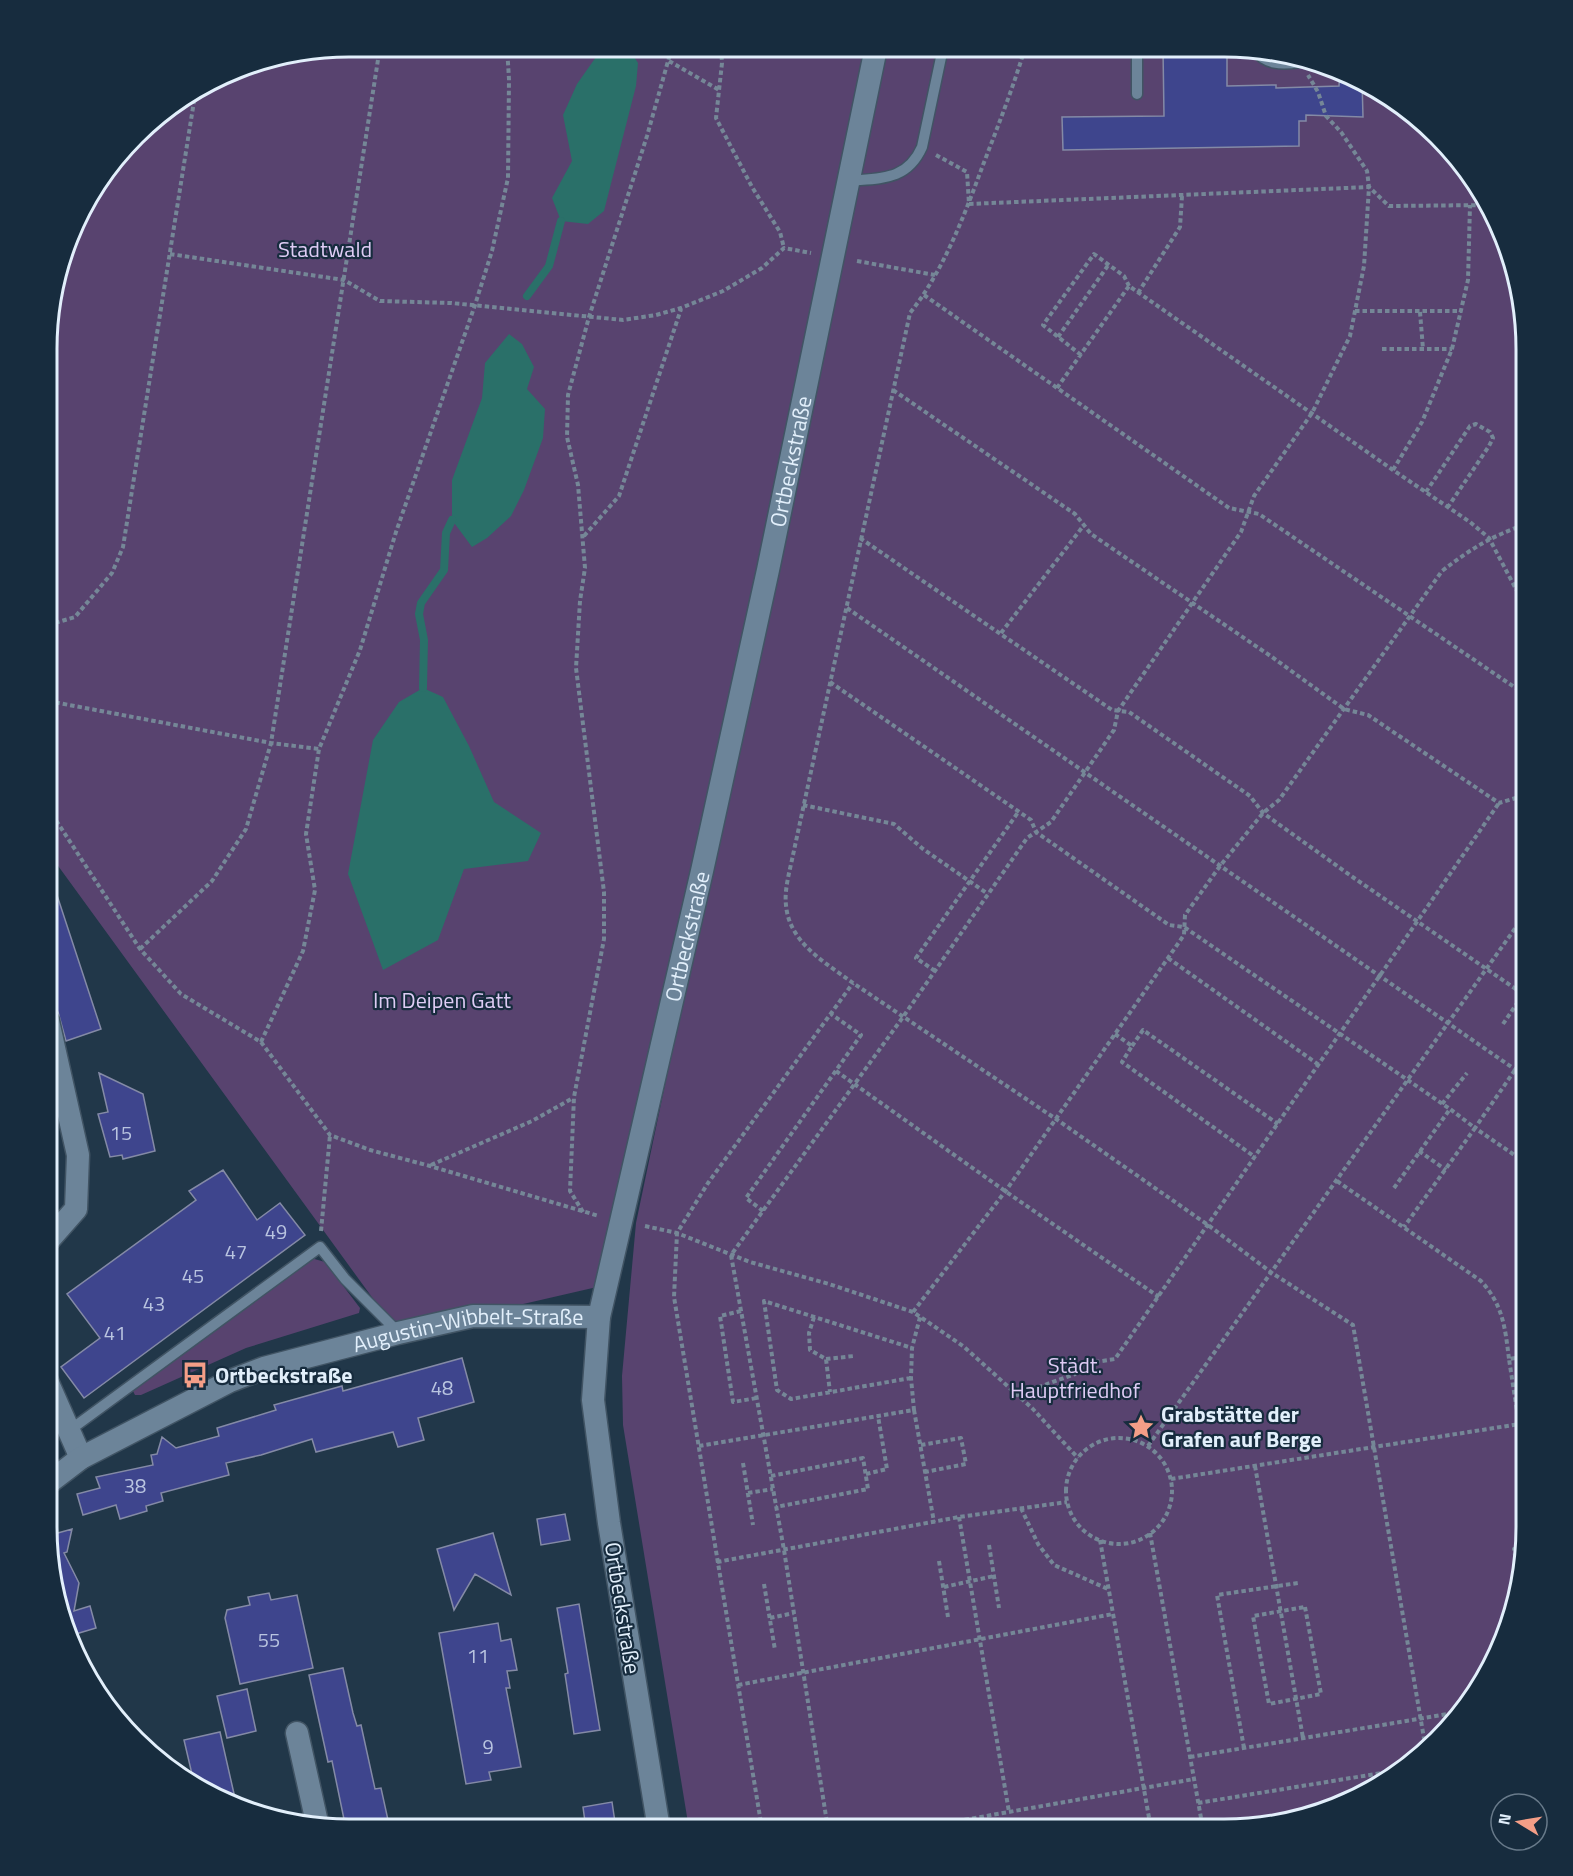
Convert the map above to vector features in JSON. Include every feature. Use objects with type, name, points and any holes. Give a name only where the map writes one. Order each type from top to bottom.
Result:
[{"type":"street","name":"Ortbeckstraße","points":[[657,1819],[609,1523],[593,1400],[599,1317],[702,871],[874,57]]},
{"type":"street","points":[[57,1061],[78,1155],[76,1209],[57,1231]]},
{"type":"street","name":"Augustin-Wibbelt-Straße","points":[[57,1476],[81,1458],[230,1381],[264,1368],[473,1316],[599,1317]]},
{"type":"street","points":[[57,1402],[81,1458]]},
{"type":"street","points":[[297,1733],[316,1817]]},
{"type":"lane","points":[[847,181],[891,177],[916,160],[922,147],[941,57]]},
{"type":"lane","points":[[1137,57],[1137,94]]},
{"type":"lane","points":[[1268,60],[1288,64]]},
{"type":"lane","points":[[70,1430],[320,1247],[345,1279],[398,1333]]},
{"type":"path","points":[[140,949],[212,881],[246,830],[271,743],[378,57]]},
{"type":"path","points":[[261,1042],[303,951],[309,921],[315,890],[306,834],[319,749],[360,650],[396,532],[492,251],[508,178],[508,57]]},
{"type":"path","points":[[57,822],[140,949],[181,994],[261,1042],[330,1135],[370,1150],[584,1213],[570,1191],[574,1097],[604,939],[604,892],[576,668],[580,601],[585,568],[578,485],[567,437],[568,395],[589,318],[670,57]]},
{"type":"path","points":[[722,57],[716,118],[752,187],[780,232],[784,248]]},
{"type":"path","points":[[1022,57],[1014,86],[969,204],[924,296],[910,313],[792,855],[785,905],[791,926],[807,949],[853,983],[1056,1119],[1208,1225],[1272,1273],[1353,1325],[1424,1740]]},
{"type":"path","points":[[669,61],[719,90]]},
{"type":"path","points":[[826,1819],[784,1550],[731,1255],[903,1017],[1027,838],[1051,822],[1114,730],[1118,711],[1241,532],[1254,496],[1312,413],[1350,336],[1364,266],[1369,187],[1367,171],[1341,132],[1326,116],[1318,92],[1305,68]]},
{"type":"path","points":[[57,622],[75,617],[112,573],[123,547],[194,102]]},
{"type":"path","points":[[922,147],[967,172],[969,204]]},
{"type":"path","points":[[969,204],[1369,187],[1389,206],[1478,205]]},
{"type":"path","points":[[1138,293],[1180,227],[1182,196]]},
{"type":"path","points":[[1393,470],[1426,414],[1452,349],[1468,280],[1470,205]]},
{"type":"path","points":[[170,254],[344,280],[380,301],[451,303],[623,320],[681,308],[723,291],[762,268],[784,248]]},
{"type":"path","points":[[784,248],[935,275]]},
{"type":"path","points":[[1081,355],[1044,325],[1094,254],[1124,276],[1129,286],[1138,293],[1470,522],[1489,538],[1516,589]]},
{"type":"path","points":[[1058,338],[1109,264]]},
{"type":"path","points":[[1057,388],[1129,286]]},
{"type":"path","points":[[924,296],[1229,508],[1259,513],[1516,688]]},
{"type":"path","points":[[583,536],[619,496],[681,308]]},
{"type":"path","points":[[1354,311],[1462,311]]},
{"type":"path","points":[[1420,312],[1423,349]]},
{"type":"path","points":[[1382,349],[1452,349]]},
{"type":"path","points":[[893,390],[1076,514],[1091,534],[1344,709],[1368,715],[1499,803]]},
{"type":"path","points":[[1426,492],[1470,426],[1476,424],[1490,432],[1493,438],[1489,446],[1448,507]]},
{"type":"path","points":[[1001,633],[1084,525]]},
{"type":"path","points":[[913,1312],[1005,1191],[1184,935],[1185,915],[1220,866],[1263,813],[1279,800],[1442,571],[1476,545],[1516,528]]},
{"type":"path","points":[[860,538],[1112,710],[1129,712],[1250,796],[1263,813],[1354,878],[1516,987]]},
{"type":"path","points":[[847,608],[1516,1069],[1404,1227]]},
{"type":"path","points":[[830,682],[1031,820],[1036,832],[1169,925],[1184,927],[1516,1156]]},
{"type":"path","points":[[57,703],[271,743],[319,749]]},
{"type":"path","points":[[1017,1395],[1075,1374],[1076,1365],[1115,1359],[1499,803],[1516,798]]},
{"type":"path","points":[[804,805],[894,824],[923,849],[988,894]]},
{"type":"path","points":[[935,971],[916,958],[1019,812]]},
{"type":"path","points":[[1148,1446],[1516,927]]},
{"type":"path","points":[[1168,958],[1318,1065]]},
{"type":"path","points":[[760,1819],[674,1297],[677,1233],[708,1183],[853,983]]},
{"type":"path","points":[[1503,1024],[1516,1006]]},
{"type":"path","points":[[763,1211],[746,1198],[861,1035],[831,1013]]},
{"type":"path","points":[[1255,1157],[1122,1062],[1143,1030],[1278,1124]]},
{"type":"path","points":[[1115,1034],[1132,1046]]},
{"type":"path","points":[[836,1071],[1159,1297]]},
{"type":"path","points":[[1442,1104],[1467,1073]]},
{"type":"path","points":[[430,1166],[532,1121],[574,1097]]},
{"type":"path","points":[[1394,1188],[1450,1109]]},
{"type":"path","points":[[320,1247],[330,1135]]},
{"type":"path","points":[[1419,1151],[1446,1170]]},
{"type":"path","points":[[1337,1181],[1481,1281],[1491,1292],[1502,1312],[1516,1404]]},
{"type":"path","points":[[622,1221],[677,1233],[750,1262],[829,1284],[913,1312],[963,1346],[1032,1408],[1078,1458]]},
{"type":"path","points":[[911,1378],[791,1399],[777,1390],[764,1301],[912,1348]]},
{"type":"path","points":[[741,1311],[720,1316],[733,1402],[757,1398]]},
{"type":"path","points":[[814,1317],[808,1333],[810,1350],[826,1359],[854,1356]]},
{"type":"path","points":[[920,1317],[912,1348],[911,1378],[914,1410],[934,1522]]},
{"type":"path","points":[[1509,1359],[1516,1358]]},
{"type":"path","points":[[826,1359],[830,1392]]},
{"type":"path","points":[[699,1446],[914,1410]]},
{"type":"path","points":[[866,1474],[887,1469],[878,1416]]},
{"type":"path","points":[[1171,1479],[1516,1424]]},
{"type":"path","points":[[921,1446],[961,1438],[966,1464],[925,1472]]},
{"type":"path","points":[[1112,1438],[1131,1439],[1148,1446],[1159,1455],[1171,1479],[1170,1506],[1165,1518],[1144,1538],[1130,1543],[1115,1544],[1100,1540],[1079,1525],[1067,1502],[1070,1471],[1078,1458],[1095,1443],[1112,1438]]},
{"type":"path","points":[[771,1476],[863,1458],[866,1474],[868,1489],[776,1507]]},
{"type":"path","points":[[743,1463],[753,1525]]},
{"type":"path","points":[[1255,1466],[1303,1738]]},
{"type":"path","points":[[748,1493],[773,1489]]},
{"type":"path","points":[[717,1562],[959,1517],[1067,1502]]},
{"type":"path","points":[[1021,1508],[1038,1544],[1054,1565],[1108,1589]]},
{"type":"path","points":[[959,1517],[1009,1812]]},
{"type":"path","points":[[1150,1533],[1201,1819]]},
{"type":"path","points":[[1100,1540],[1149,1819]]},
{"type":"path","points":[[989,1545],[999,1608]]},
{"type":"path","points":[[939,1561],[948,1617]]},
{"type":"path","points":[[944,1587],[994,1576]]},
{"type":"path","points":[[1244,1748],[1217,1595],[1298,1583]]},
{"type":"path","points":[[764,1584],[775,1650]]},
{"type":"path","points":[[1305,1607],[1321,1694],[1296,1700],[1269,1704],[1253,1616],[1305,1607]]},
{"type":"path","points":[[770,1618],[794,1613]]},
{"type":"path","points":[[738,1685],[1113,1614]]},
{"type":"path","points":[[1190,1757],[1449,1714]]},
{"type":"path","points":[[1198,1803],[1381,1773]]},
{"type":"path","points":[[970,1819],[1194,1779]]},
{"type":"green space","name":"Stadtwald","points":[[349,57],[866,57],[758,573],[597,1287],[398,1333],[57,864],[57,349],[59,311],[72,255],[96,203],[117,171],[142,142],[171,117],[203,96],[237,79],[273,67],[311,59]]},
{"type":"green space","name":"Städt. Hauptfriedhof","points":[[880,57],[1224,57],[1262,59],[1318,72],[1353,87],[1386,106],[1431,142],[1456,171],[1477,203],[1494,237],[1506,273],[1514,311],[1516,349],[1516,1527],[1514,1565],[1501,1621],[1486,1656],[1467,1689],[1431,1734],[1402,1759],[1370,1780],[1318,1804],[1262,1817],[1224,1819],[687,1819],[623,1425],[622,1376],[636,1223]]},
{"type":"green space","points":[[311,1258],[325,1262],[360,1308],[359,1313],[246,1348],[141,1395],[135,1395],[132,1389]]},
{"type":"shaded area","points":[[596,57],[634,57],[638,63],[636,86],[604,211],[588,224],[561,221],[552,198],[572,161],[563,115],[577,84]]},
{"type":"shaded area","points":[[509,334],[522,344],[534,367],[527,389],[545,409],[543,438],[524,490],[511,516],[487,538],[472,547],[452,520],[452,480],[482,398],[485,363]]},
{"type":"shaded area","points":[[423,688],[443,697],[469,746],[494,802],[541,833],[528,861],[464,869],[438,940],[383,970],[348,874],[373,740],[399,702]]},
{"type":"building","points":[[1163,57],[1227,57],[1227,86],[1276,85],[1276,88],[1339,86],[1339,81],[1362,92],[1363,117],[1306,115],[1306,121],[1299,121],[1299,146],[1063,150],[1062,117],[1164,116]]},
{"type":"building","points":[[57,895],[101,1029],[66,1041],[58,1012]]},
{"type":"building","points":[[99,1073],[143,1094],[155,1151],[123,1159],[122,1155],[110,1157],[98,1114],[108,1112]]},
{"type":"building","points":[[223,1170],[257,1220],[280,1203],[305,1235],[84,1398],[61,1367],[100,1338],[67,1294],[196,1200],[189,1191]]},
{"type":"building","points":[[462,1358],[474,1402],[418,1418],[424,1440],[398,1447],[393,1432],[316,1452],[312,1439],[226,1463],[229,1475],[161,1493],[163,1501],[146,1506],[147,1511],[120,1519],[116,1505],[83,1515],[77,1494],[100,1488],[96,1477],[153,1465],[151,1455],[157,1454],[162,1437],[176,1448],[219,1436],[217,1428],[276,1410],[274,1405],[342,1386],[343,1391]]},
{"type":"building","points":[[565,1514],[570,1540],[541,1545],[537,1519]]},
{"type":"building","points":[[72,1529],[67,1552],[64,1553],[79,1583],[74,1611],[90,1606],[96,1628],[77,1634],[67,1603],[59,1565],[57,1533]]},
{"type":"building","points":[[493,1533],[511,1595],[475,1574],[454,1610],[437,1549]]},
{"type":"building","points":[[269,1593],[271,1600],[297,1595],[313,1668],[240,1684],[225,1618],[227,1610],[250,1605],[248,1597]]},
{"type":"building","points":[[579,1604],[600,1730],[574,1734],[565,1674],[568,1673],[557,1608]]},
{"type":"building","points":[[498,1623],[501,1641],[511,1639],[517,1670],[507,1671],[510,1688],[506,1688],[521,1767],[489,1772],[491,1780],[466,1784],[439,1633]]},
{"type":"building","points":[[343,1668],[357,1726],[361,1725],[375,1789],[381,1788],[388,1819],[344,1819],[332,1761],[328,1762],[309,1675]]},
{"type":"building","points":[[247,1689],[256,1731],[227,1738],[217,1696]]},
{"type":"building","points":[[220,1732],[234,1796],[192,1773],[184,1740]]},
{"type":"building","points":[[612,1802],[615,1819],[585,1819],[583,1807]]},
{"type":"waterway","points":[[527,296],[549,266],[561,221]]},
{"type":"waterway","points":[[423,688],[424,640],[419,614],[421,603],[444,570],[446,533],[452,520]]},
{"type":"place","name":"Ortbeckstraße","points":[[195,1375]]},
{"type":"place","name":"Grabstätte der Grafen auf Berge","points":[[1141,1427]]},
{"type":"park label","name":"Im Deipen Gatt","points":[[442,1000]]}]
